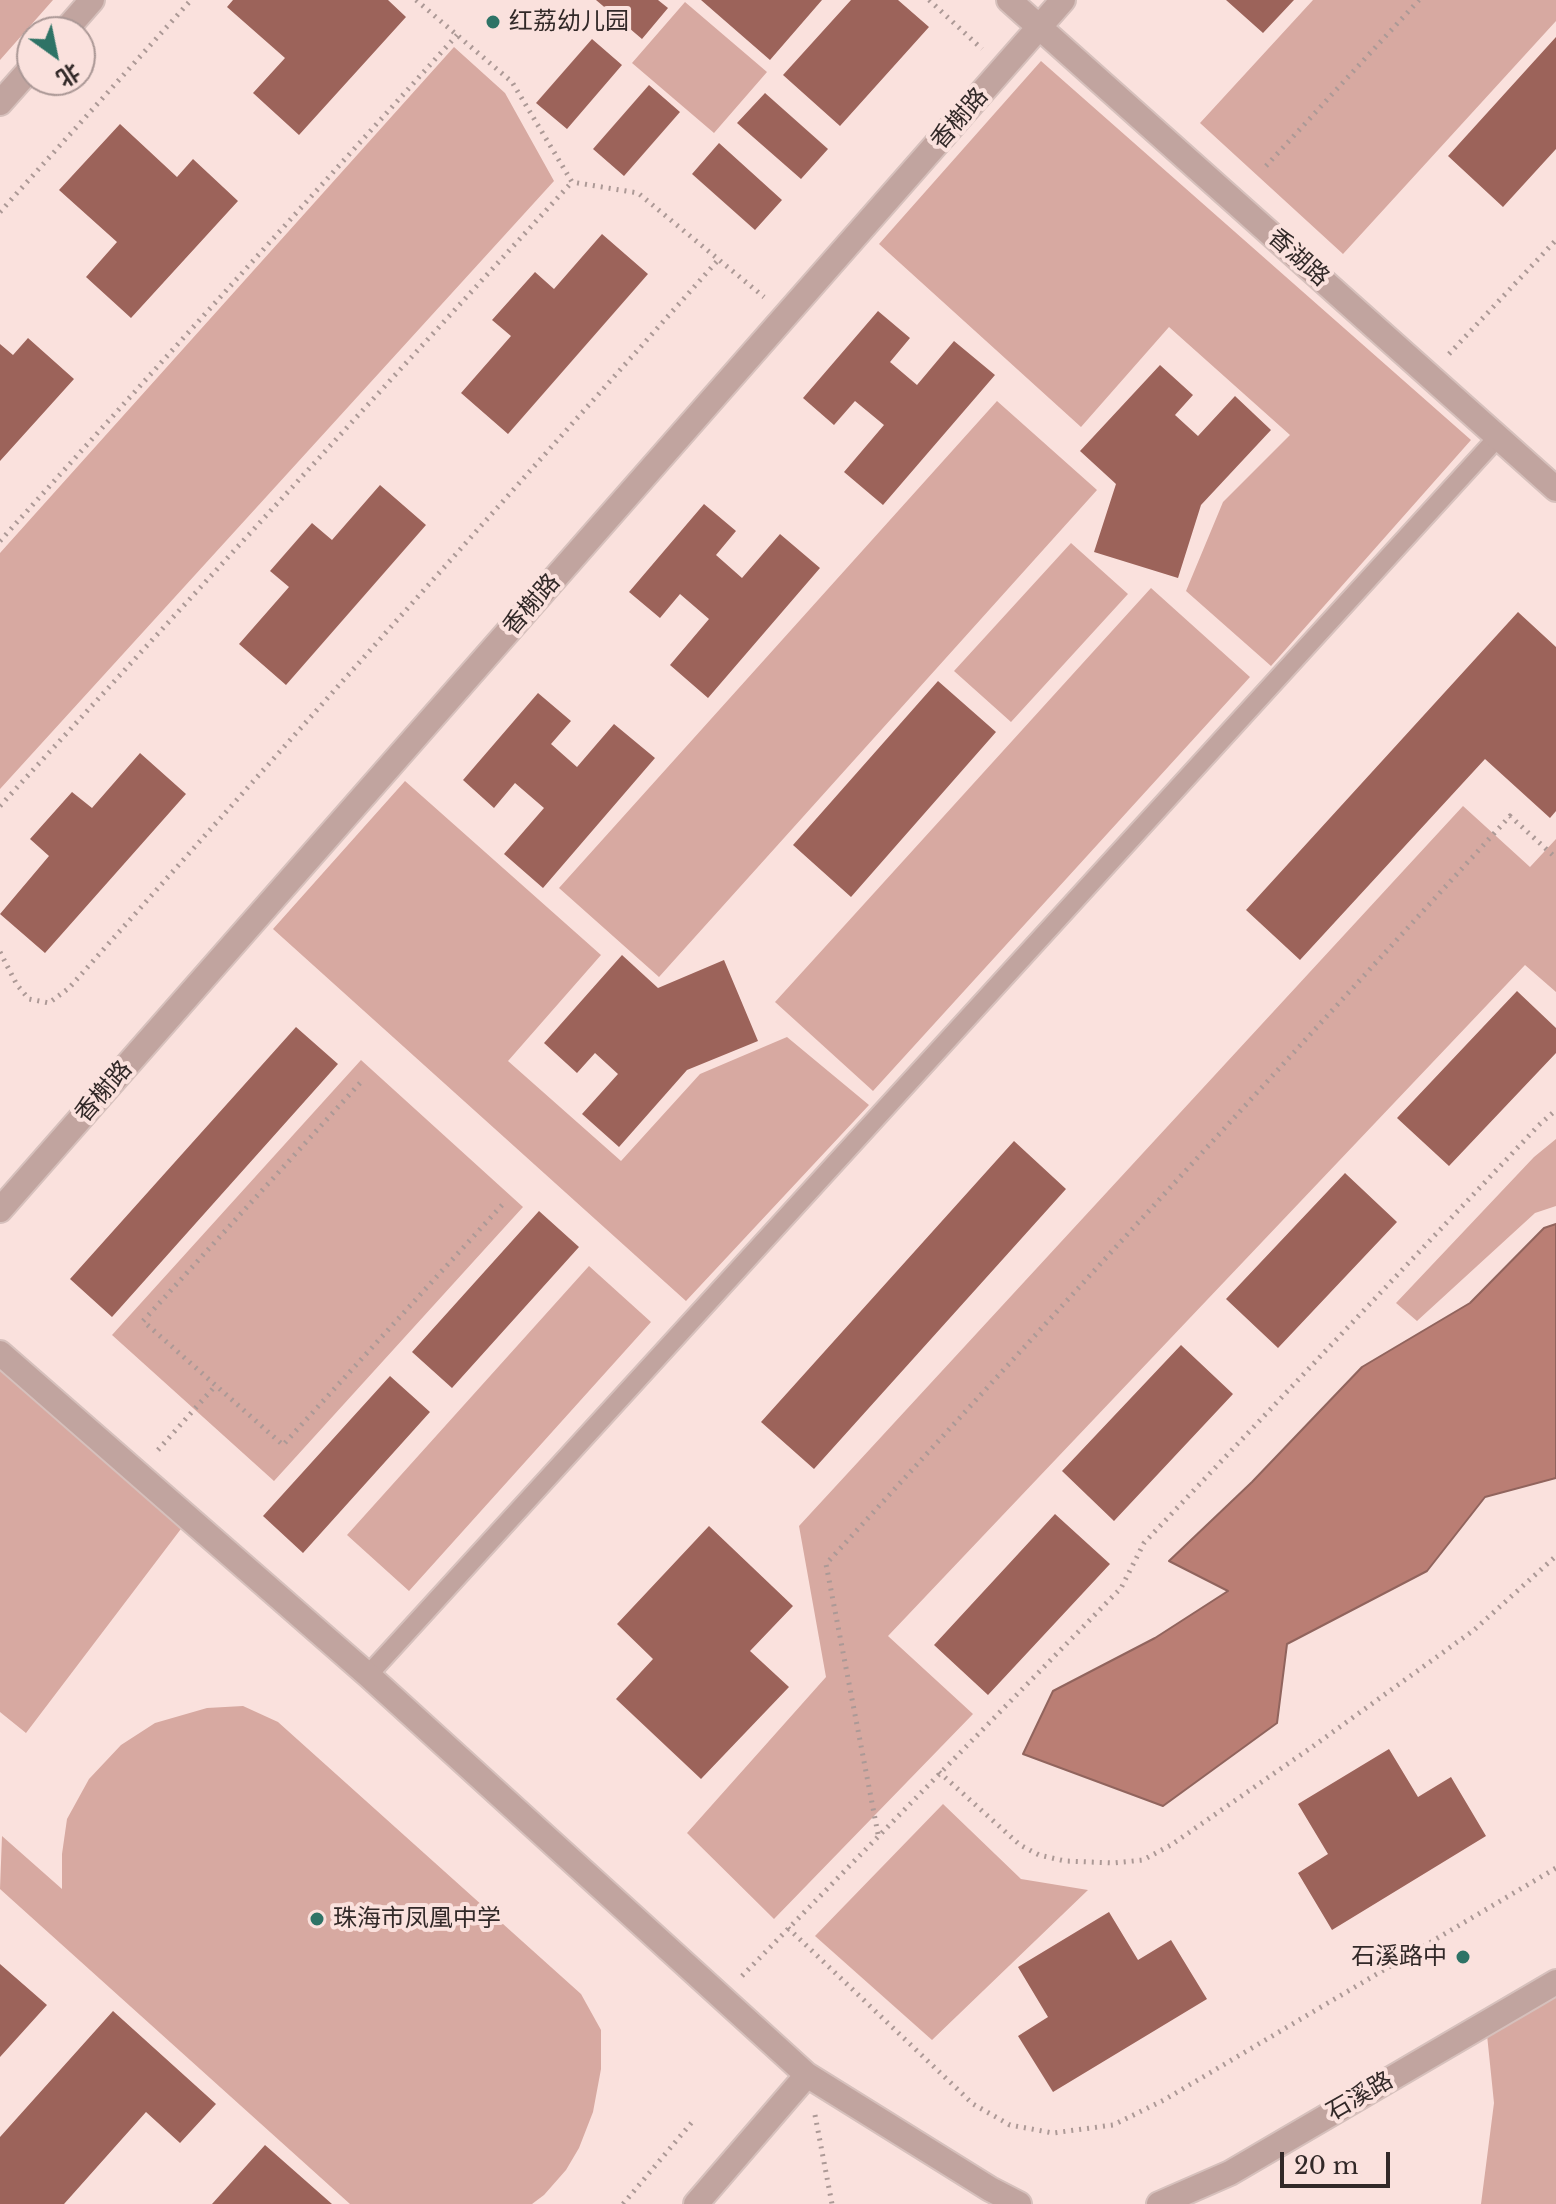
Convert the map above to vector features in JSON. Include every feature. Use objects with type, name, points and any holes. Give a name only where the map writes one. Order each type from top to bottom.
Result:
[{"type":"street","points":[[78,16],[92,0]]},
{"type":"street","name":"香湖路","points":[[1009,0],[1556,489]]},
{"type":"street","name":"香榭路","points":[[0,1210],[1063,0]]},
{"type":"street","points":[[0,103],[16,85]]},
{"type":"street","points":[[0,1353],[368,1675],[807,2075],[1019,2204]]},
{"type":"street","name":"石溪路","points":[[1159,2204],[1230,2173],[1556,1982]]},
{"type":"street","points":[[696,2204],[807,2075]]},
{"type":"lane","points":[[368,1675],[1498,437]]},
{"type":"path","points":[[0,212],[191,0]]},
{"type":"path","points":[[416,0],[512,82],[572,182],[638,193],[787,315]]},
{"type":"path","points":[[929,0],[1004,69]]},
{"type":"path","points":[[1266,166],[1419,0]]},
{"type":"path","points":[[0,541],[457,35]]},
{"type":"path","points":[[0,806],[572,182]]},
{"type":"path","points":[[1429,375],[1556,240]]},
{"type":"path","points":[[0,952],[17,985],[29,999],[49,1003],[69,988],[719,259]]},
{"type":"path","points":[[878,1834],[826,1564],[1510,816],[1556,858]]},
{"type":"path","points":[[360,1083],[143,1321],[283,1445],[503,1204]]},
{"type":"path","points":[[721,1997],[1121,1588],[1144,1543],[1556,1110]]},
{"type":"path","points":[[139,1472],[216,1385]]},
{"type":"path","points":[[939,1772],[1020,1845],[1039,1855],[1065,1861],[1113,1863],[1143,1860],[1171,1845],[1474,1630],[1556,1556]]},
{"type":"path","points":[[788,1928],[973,2104],[1010,2125],[1053,2133],[1113,2125],[1164,2100],[1556,1868]]},
{"type":"path","points":[[807,2075],[832,2204]]},
{"type":"path","points":[[623,2204],[693,2121]]},
{"type":"shaded area","points":[[0,0],[53,0],[39,16],[16,16],[16,42],[0,60]]},
{"type":"shaded area","points":[[1313,0],[1556,0],[1556,21],[1343,254],[1200,123]]},
{"type":"shaded area","points":[[685,2],[767,72],[714,133],[632,63]]},
{"type":"shaded area","points":[[454,47],[505,93],[554,181],[0,789],[0,553]]},
{"type":"shaded area","points":[[1041,61],[1471,440],[1271,666],[1186,591],[1223,502],[1290,435],[1169,327],[1081,427],[879,244]]},
{"type":"shaded area","points":[[997,401],[1097,490],[659,977],[559,888]]},
{"type":"shaded area","points":[[1071,543],[1128,594],[1011,722],[954,671]]},
{"type":"shaded area","points":[[1151,588],[1250,677],[873,1091],[775,1002]]},
{"type":"shaded area","points":[[405,781],[601,955],[508,1061],[621,1161],[700,1074],[787,1037],[869,1105],[686,1301],[273,929]]},
{"type":"shaded area","points":[[1463,806],[1530,867],[1556,839],[1556,992],[1525,965],[888,1636],[973,1714],[774,1919],[687,1833],[826,1677],[799,1526]]},
{"type":"shaded area","points":[[361,1060],[523,1207],[274,1481],[112,1335]]},
{"type":"shaded area","points":[[1556,1139],[1556,1206],[1535,1213],[1417,1321],[1396,1303],[1534,1157]]},
{"type":"shaded area","points":[[1556,1224],[1556,1478],[1485,1497],[1427,1571],[1287,1644],[1277,1723],[1163,1806],[1023,1754],[1053,1691],[1155,1638],[1228,1591],[1169,1561],[1252,1482],[1362,1367],[1470,1303],[1544,1228]]},
{"type":"shaded area","points":[[589,1266],[651,1322],[409,1591],[347,1535]]},
{"type":"shaded area","points":[[0,1353],[190,1517],[26,1733],[0,1712]]},
{"type":"shaded area","points":[[243,1706],[278,1722],[581,1994],[601,2030],[601,2069],[593,2112],[579,2148],[566,2170],[532,2204],[350,2204],[0,1889],[2,1836],[62,1889],[62,1854],[67,1819],[89,1779],[121,1745],[155,1723],[207,1708]]},
{"type":"shaded area","points":[[943,1804],[1021,1879],[1088,1890],[932,2040],[815,1936]]},
{"type":"shaded area","points":[[1556,1986],[1556,2204],[1481,2204],[1494,2103],[1486,2025]]},
{"type":"building","points":[[233,0],[388,0],[406,17],[299,135],[253,93],[285,58],[227,7]]},
{"type":"building","points":[[596,0],[658,0],[668,8],[642,39]]},
{"type":"building","points":[[701,0],[822,0],[770,60]]},
{"type":"building","points":[[851,0],[898,0],[929,27],[840,126],[783,75]]},
{"type":"building","points":[[1226,0],[1294,0],[1263,33]]},
{"type":"building","points":[[1556,37],[1556,149],[1503,207],[1448,156]]},
{"type":"building","points":[[592,39],[622,65],[567,129],[536,103]]},
{"type":"building","points":[[649,85],[680,112],[624,176],[593,149]]},
{"type":"building","points":[[765,93],[828,149],[801,179],[737,123]]},
{"type":"building","points":[[120,124],[177,177],[193,159],[238,201],[131,318],[86,277],[117,242],[59,190]]},
{"type":"building","points":[[719,143],[782,200],[755,230],[692,174]]},
{"type":"building","points":[[602,234],[648,274],[508,434],[461,393],[511,336],[492,320],[535,272],[554,289]]},
{"type":"building","points":[[878,311],[910,338],[890,362],[917,385],[954,341],[995,375],[883,505],[844,472],[884,425],[855,401],[834,425],[803,398]]},
{"type":"building","points":[[28,338],[74,379],[0,461],[0,344],[13,355]]},
{"type":"building","points":[[1160,365],[1193,395],[1175,415],[1198,436],[1235,396],[1271,430],[1201,505],[1178,578],[1094,552],[1116,484],[1080,451]]},
{"type":"building","points":[[380,485],[426,525],[286,685],[239,644],[289,587],[270,571],[312,523],[332,540]]},
{"type":"building","points":[[704,504],[736,531],[716,555],[742,578],[780,534],[820,568],[708,698],[670,665],[709,619],[680,594],[660,618],[629,592]]},
{"type":"building","points":[[1518,612],[1556,647],[1556,811],[1550,818],[1485,759],[1300,960],[1246,910]]},
{"type":"building","points":[[938,681],[996,732],[851,897],[793,845]]},
{"type":"building","points":[[538,693],[571,721],[551,744],[577,767],[614,724],[655,758],[543,888],[504,854],[544,808],[515,783],[494,808],[463,780]]},
{"type":"building","points":[[140,753],[186,794],[45,953],[0,914],[49,856],[30,839],[72,792],[92,808]]},
{"type":"building","points":[[622,955],[658,988],[724,960],[758,1041],[687,1070],[619,1147],[582,1114],[618,1074],[595,1053],[577,1073],[544,1043]]},
{"type":"building","points":[[1517,991],[1556,1028],[1556,1053],[1449,1166],[1397,1118]]},
{"type":"building","points":[[296,1027],[338,1064],[112,1317],[70,1279]]},
{"type":"building","points":[[1014,1141],[1066,1189],[814,1469],[761,1422]]},
{"type":"building","points":[[1345,1173],[1397,1222],[1278,1348],[1226,1299]]},
{"type":"building","points":[[539,1211],[579,1247],[452,1388],[412,1352]]},
{"type":"building","points":[[1181,1345],[1233,1394],[1114,1521],[1062,1471]]},
{"type":"building","points":[[390,1376],[430,1412],[303,1553],[263,1516]]},
{"type":"building","points":[[1055,1514],[1110,1564],[988,1695],[934,1645]]},
{"type":"building","points":[[709,1526],[793,1606],[750,1651],[789,1687],[701,1779],[616,1699],[653,1659],[617,1624]]},
{"type":"building","points":[[1389,1749],[1418,1797],[1451,1777],[1486,1836],[1332,1930],[1298,1873],[1328,1854],[1298,1804]]},
{"type":"building","points":[[1109,1912],[1138,1960],[1171,1940],[1207,1999],[1053,2092],[1018,2036],[1048,2017],[1018,1967]]},
{"type":"building","points":[[0,1964],[47,2005],[0,2057]]},
{"type":"building","points":[[113,2011],[216,2104],[180,2143],[146,2112],[64,2204],[0,2204],[0,2137]]},
{"type":"building","points":[[265,2145],[332,2204],[212,2204]]},
{"type":"place","name":"红荔幼儿园","points":[[493,22]]},
{"type":"place","name":"珠海市凤凰中学","points":[[317,1919]]},
{"type":"place","name":"石溪路中","points":[[1463,1957]]}]
